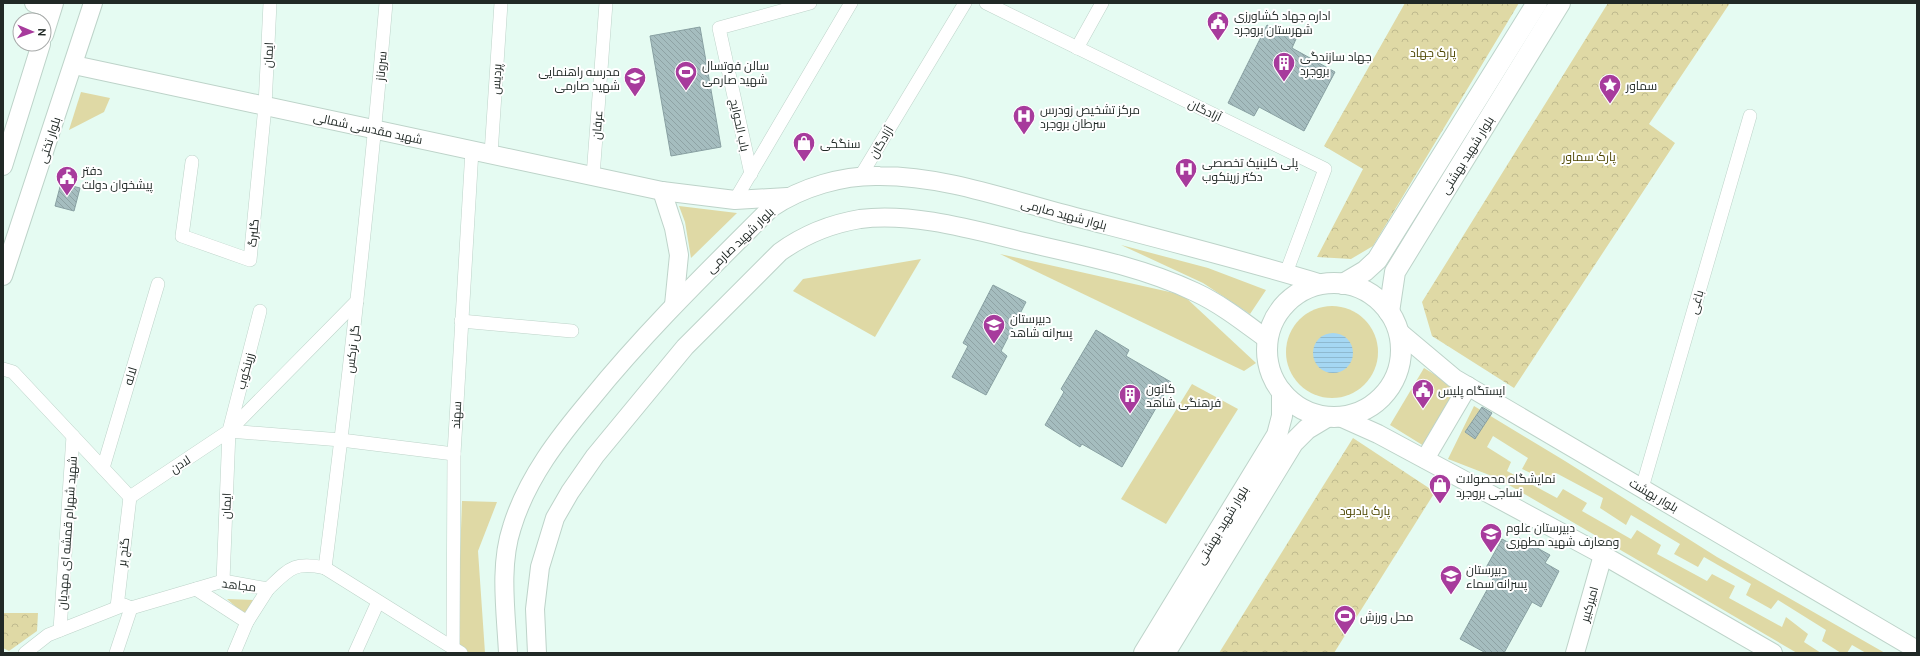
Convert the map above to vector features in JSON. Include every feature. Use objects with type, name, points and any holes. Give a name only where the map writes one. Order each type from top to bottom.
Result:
[{"type":"main road","points":[[34,3],[53,5]]},
{"type":"main road","name":"بلوار تختی","points":[[3,276],[74,65],[93,3]]},
{"type":"main road","name":"بلوار شهید بهشتی","points":[[1343,284],[1364,272],[1377,260],[1537,3]]},
{"type":"main road","name":"بلوار شهید بهشتی","points":[[1389,312],[1395,272],[1560,3]]},
{"type":"main road","points":[[3,166],[39,52]]},
{"type":"main road","name":"شهید مقدسی شمالی","points":[[74,65],[662,191],[735,200],[787,197]]},
{"type":"main road","name":"بلوار شهید صارمی","points":[[508,653],[505,563],[511,527],[520,504],[534,478],[560,438],[604,383],[674,305],[771,208],[787,197],[810,188],[860,177],[905,176],[935,181],[1286,273],[1322,284]]},
{"type":"main road","points":[[662,191],[674,228],[679,255],[674,305]]},
{"type":"main road","points":[[537,653],[535,609],[540,567],[555,518],[577,480],[685,347],[780,252],[798,239],[814,231],[833,224],[862,219],[889,218],[922,221],[975,230],[1066,251],[1160,277],[1196,292],[1224,308],[1268,340]]},
{"type":"main road","points":[[1334,417],[1356,413],[1372,405],[1384,394],[1394,380],[1399,364],[1401,348],[1398,331],[1389,312],[1372,295],[1358,288],[1343,284],[1322,284],[1303,291],[1286,303],[1274,320],[1268,340],[1268,358],[1271,370],[1282,392],[1295,404],[1310,413],[1334,417],[1363,426],[1603,555],[1773,653]]},
{"type":"main road","name":"بلوار بهشت","points":[[1398,331],[1454,378],[1917,650]]},
{"type":"main road","points":[[1425,459],[1468,386]]},
{"type":"main road","name":"بلوار شهید بهشتی","points":[[1144,653],[1277,435],[1282,416],[1282,392]]},
{"type":"main road","name":"بلوار شهید بهشتی","points":[[1165,653],[1293,443],[1307,429],[1334,417]]},
{"type":"main road","name":"امیرکبیر","points":[[1575,653],[1603,555]]},
{"type":"street","name":"ایمان","points":[[265,106],[270,3]]},
{"type":"street","name":"سروناز","points":[[376,130],[386,3]]},
{"type":"street","name":"پردیس","points":[[491,154],[501,3]]},
{"type":"street","name":"عرفان","points":[[593,176],[606,3]]},
{"type":"street","name":"باب الحوایج","points":[[751,174],[719,28],[810,3]]},
{"type":"street","name":"باب الحوایج","points":[[735,200],[851,3]]},
{"type":"street","name":"آزادگان","points":[[860,177],[965,3]]},
{"type":"street","name":"آزادگان","points":[[986,3],[1325,169],[1286,273]]},
{"type":"street","points":[[1077,48],[1102,3]]},
{"type":"street","name":"گلبرگ","points":[[192,162],[182,236],[250,260],[265,106]]},
{"type":"street","name":"باغی","points":[[1642,488],[1750,116]]},
{"type":"street","name":"گل نرکس","points":[[325,568],[376,130]]},
{"type":"street","name":"سهند","points":[[457,651],[454,454],[472,150]]},
{"type":"street","name":"لاله","points":[[103,468],[158,284]]},
{"type":"street","name":"لادن","points":[[130,497],[229,432],[357,301]]},
{"type":"street","name":"زرینکوب","points":[[229,432],[260,311]]},
{"type":"street","points":[[461,321],[572,332]]},
{"type":"street","points":[[3,368],[13,372],[130,497]]},
{"type":"street","name":"ایمان","points":[[223,581],[229,432]]},
{"type":"street","points":[[229,432],[341,440],[454,454]]},
{"type":"street","name":"شهید شهرام قمشه ای مهدیان","points":[[60,630],[73,436]]},
{"type":"street","name":"گنج بر","points":[[117,607],[130,497]]},
{"type":"street","name":"مجاهد","points":[[25,653],[48,635],[117,607],[124,605],[131,608],[223,581],[268,589],[289,569],[307,564],[325,568],[457,651]]},
{"type":"street","points":[[196,589],[247,622]]},
{"type":"street","points":[[234,653],[247,622],[268,589]]},
{"type":"street","points":[[355,653],[378,602]]},
{"type":"street","points":[[116,653],[131,608]]},
{"type":"green space","name":"پارک جهاد","points":[[1405,3],[1519,3],[1373,246],[1351,259],[1317,257],[1363,169],[1324,146]]},
{"type":"green space","name":"پارک سماور","points":[[1608,3],[1730,3],[1649,124],[1675,143],[1514,388],[1432,336],[1422,302]]},
{"type":"green space","points":[[81,92],[110,98],[104,112],[69,130]]},
{"type":"green space","points":[[679,206],[737,213],[691,258],[685,222]]},
{"type":"green space","points":[[1121,245],[1208,268],[1266,290],[1250,314],[1203,283]]},
{"type":"green space","points":[[1000,254],[1183,295],[1256,363],[1244,371]]},
{"type":"green space","points":[[921,259],[875,337],[793,291],[803,279]]},
{"type":"green space","points":[[1332,306],[1350,309],[1365,319],[1375,334],[1378,352],[1375,370],[1365,385],[1350,395],[1332,398],[1314,395],[1299,385],[1289,370],[1286,352],[1289,334],[1299,319],[1314,309]]},
{"type":"green space","points":[[1424,368],[1458,389],[1424,446],[1390,425]]},
{"type":"green space","points":[[1192,384],[1238,409],[1166,524],[1121,499]]},
{"type":"green space","points":[[1474,406],[1565,461],[1717,557],[1885,653],[1866,653],[1852,645],[1847,653],[1841,653],[1822,641],[1826,630],[1778,600],[1771,609],[1746,595],[1751,584],[1704,557],[1698,567],[1674,554],[1680,544],[1631,515],[1626,525],[1600,508],[1603,498],[1556,473],[1551,482],[1522,469],[1528,458],[1493,436],[1487,447],[1511,462],[1507,471],[1557,498],[1563,489],[1587,503],[1582,511],[1631,539],[1637,530],[1661,545],[1657,554],[1707,581],[1712,574],[1735,586],[1729,598],[1782,627],[1786,617],[1808,634],[1804,642],[1821,653],[1797,653],[1497,478],[1448,459]]},
{"type":"green space","name":"پارک یادبود","points":[[1353,438],[1435,492],[1334,653],[1219,653]]},
{"type":"green space","points":[[462,501],[497,502],[478,551],[485,653],[466,653],[457,644]]},
{"type":"green space","points":[[227,599],[254,600],[244,614]]},
{"type":"green space","points":[[3,613],[38,613],[37,631],[9,651],[3,648]]},
{"type":"water","points":[[1333,333],[1341,335],[1347,339],[1351,345],[1353,353],[1351,361],[1347,367],[1341,371],[1333,373],[1325,371],[1319,367],[1315,361],[1313,353],[1315,345],[1319,339],[1325,335]]},
{"type":"building","name":"جهاد سازندگی بروجرد","points":[[1267,25],[1296,39],[1292,48],[1335,72],[1304,131],[1259,107],[1254,116],[1228,103]]},
{"type":"building","name":"سالن فوتسال شهید صارمی","points":[[700,27],[721,147],[671,156],[650,36]]},
{"type":"building","name":"دفتر پیشخوان دولت","points":[[61,183],[80,188],[74,211],[55,206]]},
{"type":"building","points":[[993,285],[1026,302],[1001,351],[1007,356],[986,395],[952,377],[968,346],[963,343]]},
{"type":"building","points":[[1096,330],[1129,350],[1126,356],[1171,382],[1122,467],[1082,444],[1080,447],[1045,425],[1064,392],[1061,389]]},
{"type":"building","points":[[1482,407],[1492,413],[1475,439],[1465,432]]},
{"type":"building","points":[[1519,538],[1550,555],[1545,563],[1559,571],[1541,607],[1532,602],[1504,653],[1486,653],[1460,639],[1493,579],[1483,573],[1502,539],[1515,546]]},
{"type":"place","name":"اداره جهاد کشاورزی شهرستان بروجرد","points":[[1218,42]]},
{"type":"place","name":"جهاد سازندگی بروجرد","points":[[1284,82]]},
{"type":"place","name":"سالن فوتسال شهید صارمی","points":[[686,92]]},
{"type":"place","name":"مدرسه راهنمایی شهید صارمی","points":[[635,98]]},
{"type":"place","name":"سماور","points":[[1610,104]]},
{"type":"place","name":"مرکز تشخیص زودرس سرطان بروجرد","points":[[1024,136]]},
{"type":"place","name":"سنگکی","points":[[804,162]]},
{"type":"place","name":"پلی کلینیک تخصصی دکتر زرینکوب","points":[[1186,188]]},
{"type":"place","name":"دفتر پیشخوان دولت","points":[[67,196]]},
{"type":"place","name":"دبیرستان پسرانه شاهد","points":[[994,344]]},
{"type":"place","name":"ایستگاه پلیس","points":[[1423,410]]},
{"type":"place","name":"کانون فرهنگی شاهد","points":[[1130,414]]},
{"type":"place","name":"نمایشگاه محصولات نساجی بروجرد","points":[[1440,504]]},
{"type":"place","name":"دبیرستان علوم ومعارف شهید مطهری","points":[[1491,554]]},
{"type":"place","name":"دبیرستان پسرانه سماء","points":[[1451,596]]},
{"type":"place","name":"محل ورزش","points":[[1345,636]]}]
